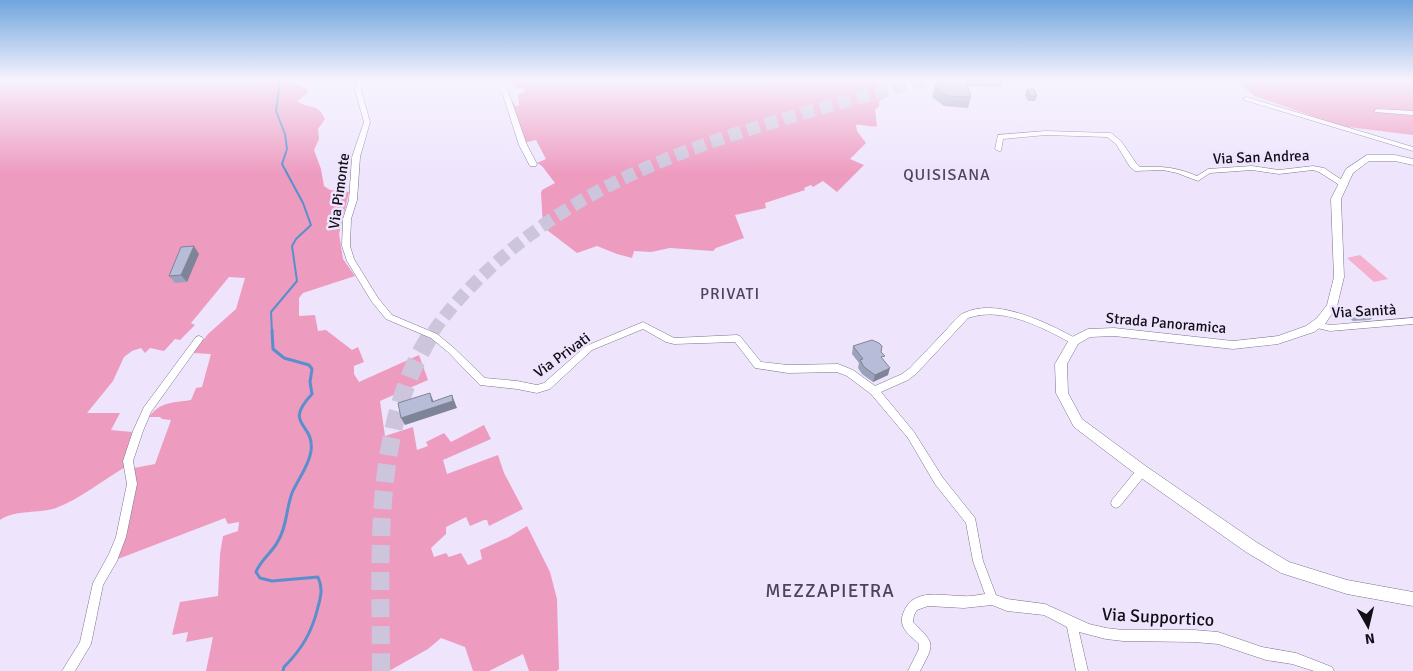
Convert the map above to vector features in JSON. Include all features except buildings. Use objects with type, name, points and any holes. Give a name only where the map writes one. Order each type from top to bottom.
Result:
[{"type":"main road","name":"Strada Panoramica","points":[[1074,341],[1088,333],[1114,332],[1233,345],[1278,340],[1307,330],[1321,321],[1332,306],[1339,276],[1336,200],[1348,172],[1367,158],[1396,158],[1413,162]]},
{"type":"main road","points":[[1074,341],[1061,364],[1062,393],[1078,423],[1142,471],[1251,547],[1286,568],[1347,587],[1413,599]]},
{"type":"street","name":"Via Pimonte","points":[[364,111],[367,122],[354,167],[353,200],[345,230],[346,246],[350,259],[375,300],[389,317],[397,320]]},
{"type":"street","points":[[512,111],[523,144],[533,164]]},
{"type":"street","points":[[1287,111],[1413,149]]},
{"type":"street","points":[[1393,111],[1413,113]]},
{"type":"street","name":"Via San Andrea","points":[[999,149],[1000,137],[1046,133],[1067,135],[1106,134],[1116,140],[1133,165],[1138,169],[1163,168],[1179,171],[1198,180],[1208,172],[1223,170],[1252,168],[1279,172],[1318,169],[1344,184]]},
{"type":"street","points":[[914,671],[925,650],[925,642],[908,624],[908,614],[916,604],[925,600],[964,602],[992,599],[978,561],[971,521],[926,463],[916,443],[874,391],[905,377],[965,316],[973,311],[1021,317],[1059,332],[1074,341]]},
{"type":"street","name":"Via Privati","points":[[397,320],[434,336],[483,382],[537,389],[547,386],[589,348],[644,325],[674,341],[737,338],[749,356],[758,365],[770,368],[838,368],[850,373],[874,391]]},
{"type":"street","name":"Via Sanità","points":[[1316,325],[1330,328],[1413,321]]},
{"type":"street","points":[[68,671],[85,644],[98,583],[113,557],[121,537],[132,484],[128,461],[138,431],[147,410],[199,339]]},
{"type":"street","points":[[1116,503],[1142,471]]},
{"type":"street","name":"Via Supportico","points":[[992,599],[1007,605],[1044,610],[1090,631],[1147,637],[1197,635],[1223,638],[1265,654],[1293,658],[1328,671]]},
{"type":"street","points":[[1072,622],[1082,671]]},
{"type":"shaded area","points":[[0,111],[320,111],[325,119],[318,129],[319,139],[314,150],[321,169],[324,186],[330,190],[349,192],[339,234],[343,259],[355,276],[303,293],[299,298],[299,316],[315,315],[318,331],[326,330],[352,350],[358,347],[364,362],[354,366],[354,374],[359,382],[419,355],[428,380],[380,401],[385,436],[413,427],[417,450],[428,446],[426,442],[444,433],[451,442],[484,425],[491,439],[443,460],[447,474],[498,455],[504,473],[523,509],[489,526],[487,520],[484,520],[470,526],[466,517],[446,527],[446,534],[431,548],[434,557],[446,553],[449,557],[461,553],[468,565],[482,559],[480,550],[509,537],[527,526],[550,572],[557,599],[559,669],[557,671],[529,671],[523,654],[489,671],[473,671],[465,647],[441,638],[428,649],[389,671],[206,671],[213,637],[186,642],[188,632],[172,635],[180,602],[218,596],[223,536],[238,531],[239,522],[228,524],[225,518],[118,559],[133,494],[134,468],[155,464],[171,420],[149,417],[163,405],[191,400],[196,388],[202,387],[211,354],[193,353],[208,334],[236,309],[245,278],[229,277],[191,323],[195,325],[180,340],[175,339],[164,351],[150,348],[145,353],[141,348],[132,351],[124,357],[113,381],[87,413],[120,413],[111,430],[132,432],[126,452],[129,465],[84,494],[56,508],[13,514],[0,520]]},
{"type":"shaded area","points":[[514,111],[875,111],[877,126],[856,125],[857,131],[866,143],[850,159],[864,165],[837,192],[823,181],[813,187],[811,185],[804,188],[805,190],[765,203],[766,208],[735,215],[744,238],[716,248],[713,251],[670,248],[651,252],[634,251],[632,258],[597,246],[577,253],[543,227],[541,193],[542,190],[555,183],[542,166],[537,163],[546,159],[536,140],[523,143]]},
{"type":"shaded area","points":[[1298,111],[1413,111],[1413,135],[1340,126]]},
{"type":"shaded area","points":[[1360,255],[1388,279],[1374,282],[1347,258]]},
{"type":"waterway","points":[[272,332],[271,312],[297,281],[292,246],[296,239],[311,225],[303,203],[282,164],[287,149],[285,134],[276,111]]},
{"type":"waterway","points":[[272,330],[273,349],[284,358],[309,365],[312,369],[310,382],[312,394],[300,412],[302,424],[309,434],[311,451],[306,467],[292,493],[281,536],[256,572],[260,578],[272,581],[318,577],[321,588],[316,616],[309,632],[301,647],[284,667],[283,671]]},
{"type":"tunnel","points":[[433,332],[451,308],[486,272],[533,232],[583,200],[637,172],[692,149],[811,111]]},
{"type":"tunnel","points":[[381,671],[381,540],[383,495],[389,451],[399,408],[413,368],[434,330]]},
{"type":"district","name":"QUISISANA","points":[[947,174]]},
{"type":"district","name":"PRIVATI","points":[[730,293]]},
{"type":"district","name":"MEZZAPIETRA","points":[[830,590]]}]
